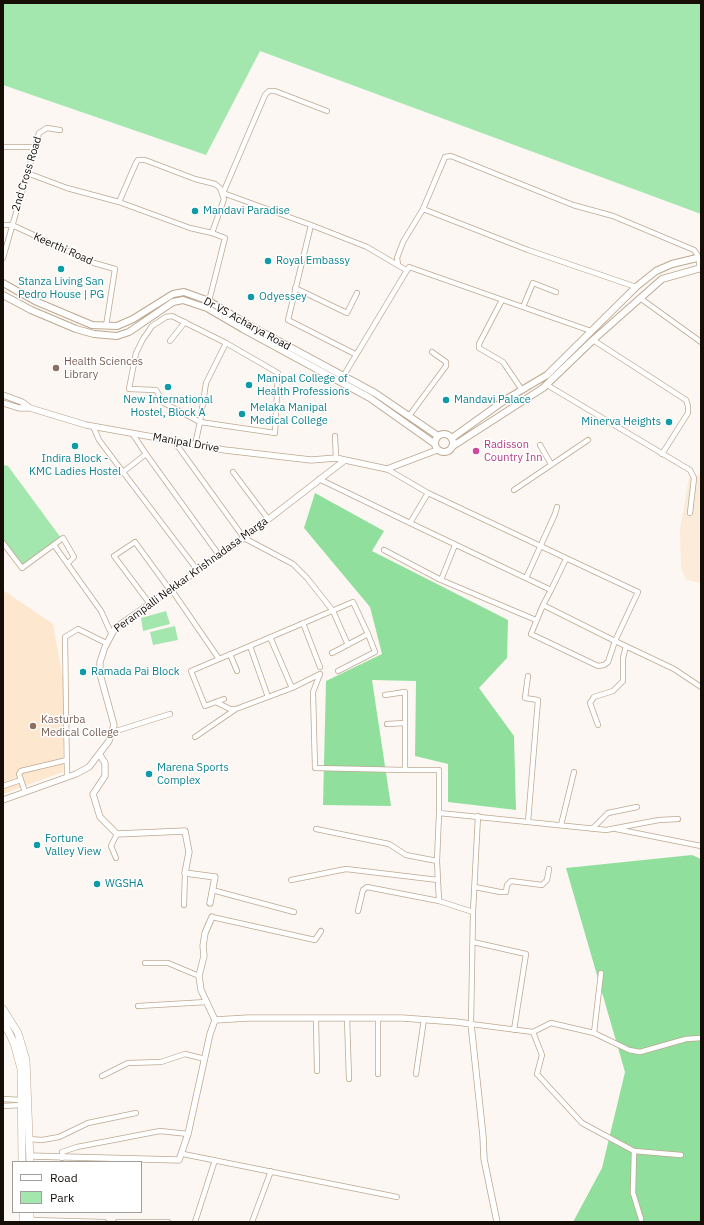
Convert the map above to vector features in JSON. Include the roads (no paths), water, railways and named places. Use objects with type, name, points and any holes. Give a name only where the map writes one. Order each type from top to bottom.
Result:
[{"type":"highway","points":[[3,1009],[13,1024],[22,1043],[26,1060],[30,1159]]},
{"type":"highway","points":[[3,1022],[11,1035],[19,1058],[22,1161]]},
{"type":"main road","points":[[452,438],[522,390],[547,375],[636,287],[656,271],[672,264],[700,257]]},
{"type":"main road","points":[[452,438],[444,434],[438,436],[436,447],[445,452],[546,385],[593,340],[662,279],[700,269]]},
{"type":"main road","name":"Dr VS Acharya Road","points":[[3,283],[35,301],[92,325],[106,326],[117,326],[133,319],[174,294],[184,292],[209,301],[247,324],[344,375],[375,393],[438,436]]},
{"type":"main road","name":"Dr VS Acharya Road","points":[[3,295],[31,310],[76,329],[94,334],[117,336],[129,332],[172,302],[183,300],[207,308],[243,330],[370,398],[436,447]]},
{"type":"main road","points":[[31,310],[35,301]]},
{"type":"main road","points":[[243,330],[247,324]]},
{"type":"main road","points":[[452,438],[453,446]]},
{"type":"street","points":[[223,193],[265,95],[270,91],[275,91],[327,110]]},
{"type":"street","name":"2nd Cross Road","points":[[3,258],[26,173],[39,133],[47,128],[60,130]]},
{"type":"street","points":[[3,147],[34,147]]},
{"type":"street","points":[[398,264],[397,258],[404,242],[422,209],[445,157],[451,156],[573,205],[613,216],[694,250],[700,257],[700,269]]},
{"type":"street","points":[[119,202],[136,163],[141,160],[215,184],[220,188],[224,199],[212,233]]},
{"type":"street","points":[[26,173],[67,188],[119,202],[190,228],[212,233],[225,238],[209,301]]},
{"type":"street","points":[[223,193],[367,247],[406,270]]},
{"type":"street","points":[[422,209],[528,250],[636,287]]},
{"type":"street","name":"Keerthi Road","points":[[3,225],[12,225],[94,263],[115,269],[106,326]]},
{"type":"street","points":[[311,225],[288,320],[356,354]]},
{"type":"street","points":[[344,375],[408,267],[591,331]]},
{"type":"street","points":[[523,307],[533,283],[556,292]]},
{"type":"street","points":[[295,288],[347,313],[357,293]]},
{"type":"street","points":[[640,298],[701,342]]},
{"type":"street","points":[[502,300],[479,344],[479,348],[503,362],[522,390]]},
{"type":"street","points":[[172,316],[226,343],[278,373],[275,434],[200,422],[164,402],[156,390],[129,389],[136,353],[142,339],[152,326],[166,317],[172,316]]},
{"type":"street","points":[[170,341],[185,322]]},
{"type":"street","points":[[593,340],[686,400],[688,413],[662,454]]},
{"type":"street","points":[[195,445],[206,383],[226,343]]},
{"type":"street","points":[[408,416],[446,366],[446,362],[432,352]]},
{"type":"street","points":[[546,385],[690,470],[693,473],[694,478],[690,513]]},
{"type":"street","points":[[3,395],[22,402],[30,408]]},
{"type":"street","points":[[3,403],[20,408],[30,408]]},
{"type":"street","name":"Manipal Drive","points":[[30,408],[93,426],[225,450],[311,460],[336,458],[345,460]]},
{"type":"street","points":[[93,426],[99,440],[198,571]]},
{"type":"street","points":[[132,433],[220,555]]},
{"type":"street","points":[[335,436],[336,458]]},
{"type":"street","points":[[514,490],[588,440]]},
{"type":"street","points":[[174,441],[244,538],[293,564],[307,578],[333,611],[348,645]]},
{"type":"street","points":[[540,445],[552,464]]},
{"type":"street","points":[[387,469],[416,458],[436,447]]},
{"type":"street","points":[[123,472],[146,454]]},
{"type":"street","points":[[345,460],[387,469],[428,493],[638,592],[615,641],[608,662],[604,665],[598,666],[531,634],[536,620],[566,559]]},
{"type":"street","name":"Perampalli Nekkar Krishnadasa Marga","points":[[113,732],[114,725],[100,674],[100,662],[106,643],[115,628],[244,538],[345,460]]},
{"type":"street","points":[[233,472],[268,518]]},
{"type":"street","points":[[319,479],[551,590]]},
{"type":"street","points":[[410,523],[428,493]]},
{"type":"street","points":[[526,578],[539,546],[555,514],[556,507]]},
{"type":"street","points":[[3,543],[22,568],[64,538],[74,557],[68,563]]},
{"type":"street","points":[[150,604],[114,556],[135,542],[219,659]]},
{"type":"street","points":[[54,545],[101,611],[111,633]]},
{"type":"street","points":[[441,580],[455,545]]},
{"type":"street","points":[[384,550],[441,580],[536,620]]},
{"type":"street","points":[[224,699],[204,706],[191,671],[353,602],[376,652],[338,671]]},
{"type":"street","points":[[543,605],[674,669],[701,687]]},
{"type":"street","points":[[303,623],[320,667]]},
{"type":"street","points":[[67,777],[65,637],[78,629],[106,643]]},
{"type":"street","points":[[332,653],[368,634]]},
{"type":"street","points":[[270,637],[292,688]]},
{"type":"street","points":[[250,646],[268,698]]},
{"type":"street","points":[[598,726],[590,703],[594,697],[613,691],[623,681],[623,658],[626,646]]},
{"type":"street","points":[[230,654],[237,671]]},
{"type":"street","points":[[195,737],[236,709],[268,698],[320,674],[312,692],[315,768],[440,770],[437,861],[439,901]]},
{"type":"street","points":[[528,676],[525,698],[538,700],[528,822]]},
{"type":"street","points":[[384,695],[405,692],[405,770]]},
{"type":"street","points":[[216,702],[230,709],[236,709]]},
{"type":"street","points":[[3,800],[67,777],[89,767],[100,755],[113,732],[170,714]]},
{"type":"street","points":[[387,724],[405,723]]},
{"type":"street","points":[[100,755],[105,763],[105,776],[93,794],[100,816],[117,834]]},
{"type":"street","points":[[25,792],[19,774],[21,771],[67,760]]},
{"type":"street","points":[[561,825],[574,772]]},
{"type":"street","points":[[3,786],[21,780]]},
{"type":"street","points":[[592,829],[608,814],[636,807]]},
{"type":"street","points":[[439,813],[606,830],[659,820],[678,819]]},
{"type":"street","points":[[478,816],[471,1024],[483,1136],[484,1159],[498,1222]]},
{"type":"street","points":[[316,829],[389,844],[406,855],[437,861]]},
{"type":"street","points":[[614,829],[701,846]]},
{"type":"street","points":[[117,834],[185,830],[189,852],[185,873],[184,905]]},
{"type":"street","points":[[116,858],[112,846],[117,834]]},
{"type":"street","points":[[291,880],[346,869],[438,880]]},
{"type":"street","points":[[475,887],[506,892],[506,885],[511,881],[542,885],[547,880],[549,869]]},
{"type":"street","points":[[185,873],[214,877],[210,903]]},
{"type":"street","points":[[358,911],[363,890],[367,887],[439,901],[474,912]]},
{"type":"street","points":[[212,890],[294,912]]},
{"type":"street","points":[[30,1159],[62,1158],[176,1162],[183,1154],[210,1034],[215,1020],[201,990],[199,976],[204,956],[203,946],[205,933],[212,917],[315,940],[321,931]]},
{"type":"street","points":[[473,942],[526,954],[514,1030]]},
{"type":"street","points":[[145,963],[168,963],[199,976]]},
{"type":"street","points":[[594,1033],[601,973]]},
{"type":"street","points":[[138,1006],[207,1002]]},
{"type":"street","points":[[215,1020],[316,1018],[424,1019],[533,1032],[551,1023],[594,1033],[629,1050],[640,1052],[686,1039],[701,1038]]},
{"type":"street","points":[[316,1018],[317,1071]]},
{"type":"street","points":[[347,1018],[349,1080]]},
{"type":"street","points":[[378,1018],[378,1074]]},
{"type":"street","points":[[416,1074],[424,1019]]},
{"type":"street","points":[[533,1032],[542,1055],[537,1074],[582,1123],[634,1151],[681,1155]]},
{"type":"street","points":[[102,1076],[128,1063],[161,1062],[185,1054],[205,1059]]},
{"type":"street","points":[[3,1100],[21,1103]]},
{"type":"street","points":[[3,1106],[21,1103]]},
{"type":"street","points":[[29,1139],[42,1140],[59,1138],[88,1123],[136,1113]]},
{"type":"street","points":[[62,1158],[62,1152],[76,1146],[160,1131],[188,1134]]},
{"type":"street","points":[[634,1151],[633,1193],[641,1219]]},
{"type":"street","points":[[183,1154],[397,1197]]},
{"type":"street","points":[[195,1222],[215,1160]]},
{"type":"street","points":[[252,1222],[271,1171]]},
{"type":"street","points":[[28,1219],[104,1222]]},
{"type":"street","points":[[118,1222],[168,1222]]},
{"type":"place","name":"Mandavi Paradise","points":[[195,211]]},
{"type":"place","name":"Royal Embassy","points":[[268,261]]},
{"type":"place","name":"Stanza Living San Pedro House | PG","points":[[61,269]]},
{"type":"place","name":"Odyessey","points":[[251,297]]},
{"type":"place","name":"Health Sciences Library","points":[[56,368]]},
{"type":"place","name":"Manipal College of Health Professions","points":[[249,385]]},
{"type":"place","name":"New International Hostel, Block A","points":[[168,387]]},
{"type":"place","name":"Mandavi Palace","points":[[446,400]]},
{"type":"place","name":"Melaka Manipal Medical College","points":[[242,414]]},
{"type":"place","name":"Minerva Heights","points":[[669,422]]},
{"type":"place","name":"Indira Block - KMC Ladies Hostel","points":[[75,446]]},
{"type":"place","name":"Radisson Country Inn","points":[[476,451]]},
{"type":"place","name":"Ramada Pai Block","points":[[83,672]]},
{"type":"place","name":"Kasturba Medical College","points":[[33,726]]},
{"type":"place","name":"Marena Sports Complex","points":[[149,774]]},
{"type":"place","name":"Fortune Valley View","points":[[37,845]]},
{"type":"place","name":"WGSHA","points":[[97,884]]}]
